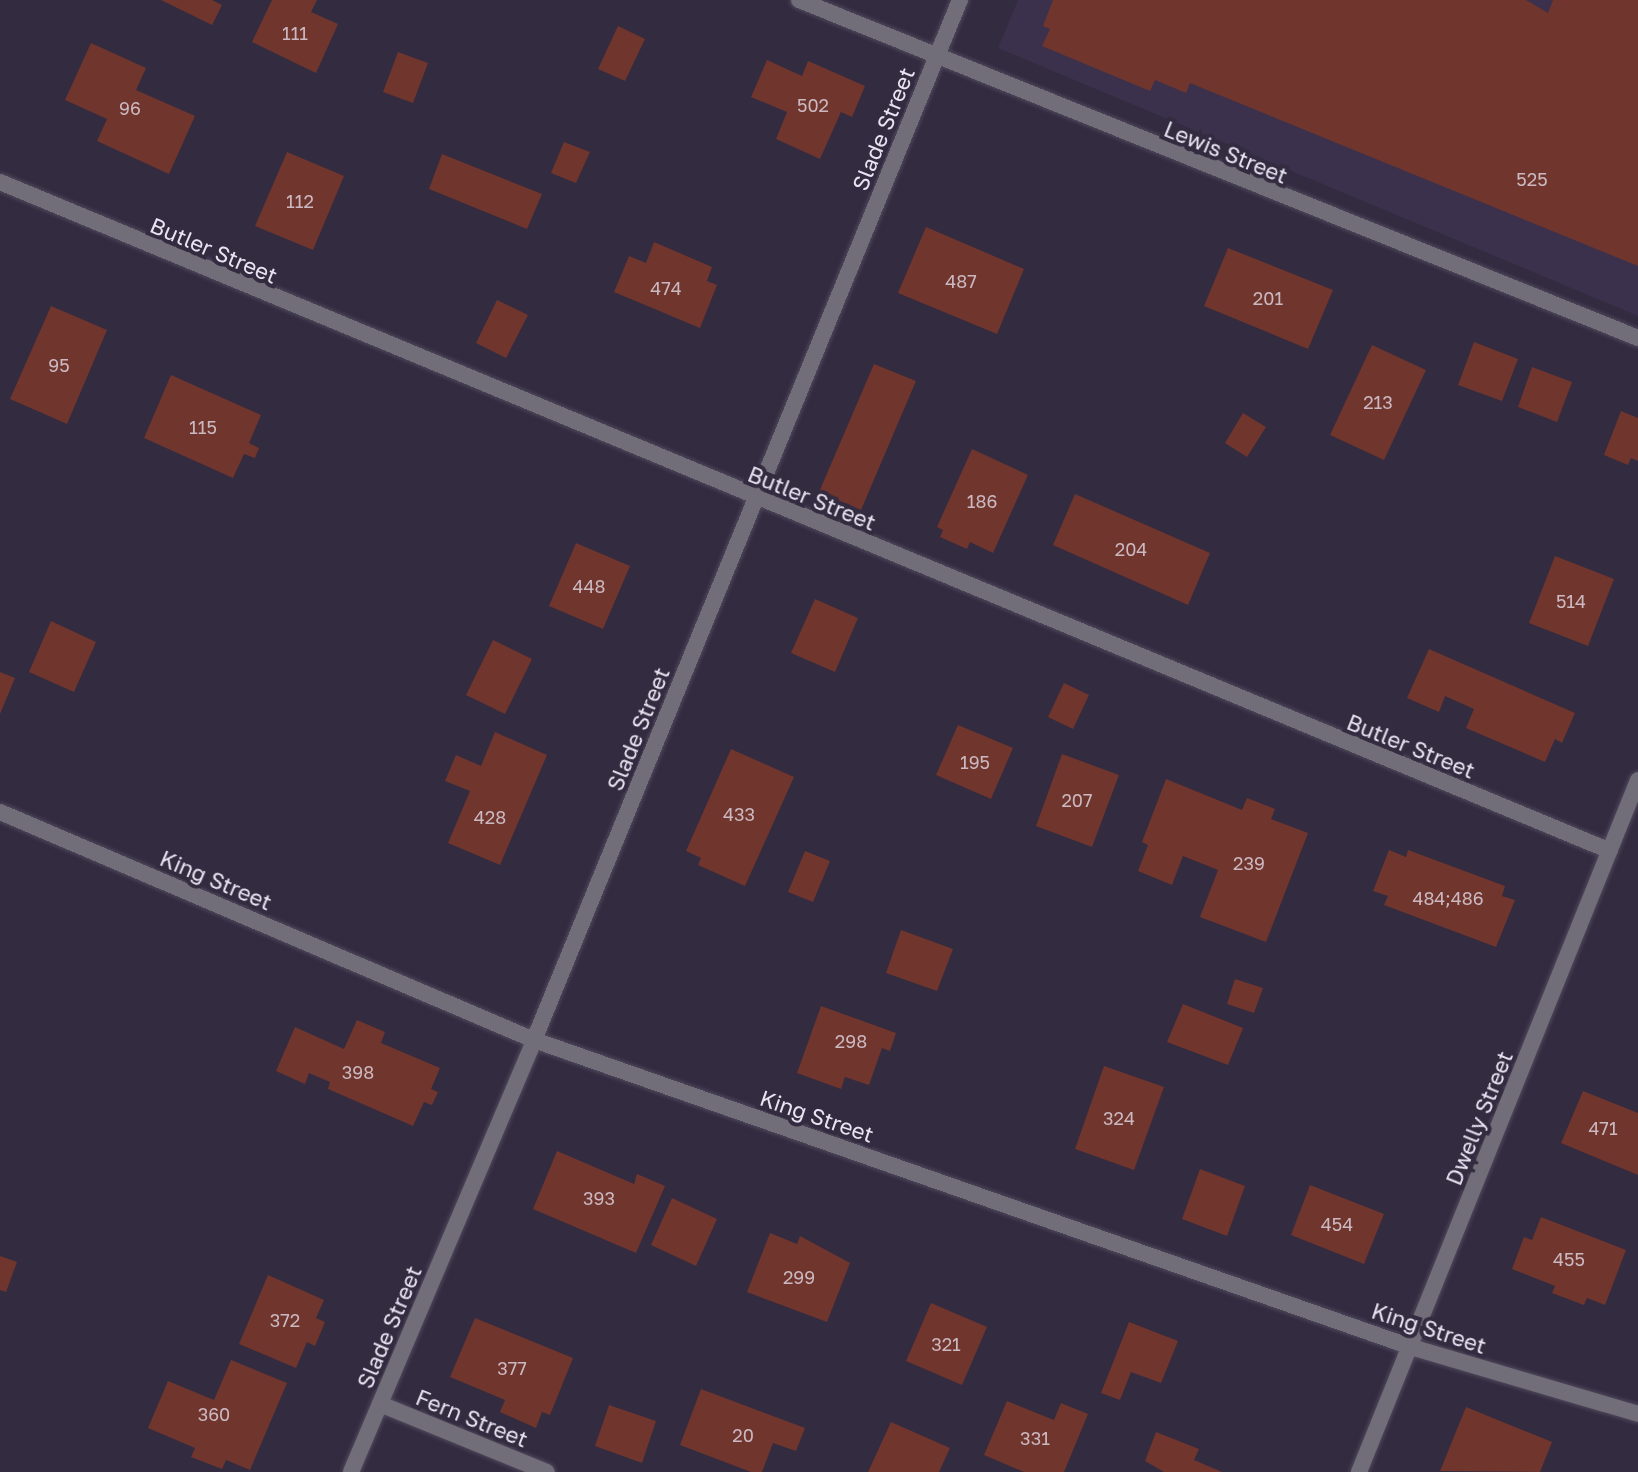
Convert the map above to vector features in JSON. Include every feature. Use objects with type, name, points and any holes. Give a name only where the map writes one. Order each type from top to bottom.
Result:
[{"type":"street","name":"Lewis Street","points":[[799,0],[1638,338]]},
{"type":"street","name":"Slade Street","points":[[351,1472],[534,1040],[960,0]]},
{"type":"street","name":"Butler Street","points":[[0,182],[756,499],[1610,851]]},
{"type":"street","name":"Dwelly Street","points":[[1359,1472],[1638,780]]},
{"type":"street","name":"King Street","points":[[0,812],[534,1040],[1411,1347],[1638,1414]]},
{"type":"street","name":"Fern Street","points":[[380,1404],[547,1472]]},
{"type":"shaded area","points":[[1018,0],[1638,0],[1638,316],[998,48]]},
{"type":"building","points":[[161,0],[212,0],[222,5],[212,25]]},
{"type":"building","points":[[272,0],[317,0],[311,12],[338,24],[316,73],[252,42]]},
{"type":"building","points":[[1053,0],[1526,0],[1548,13],[1553,0],[1638,0],[1638,266],[1190,83],[1186,93],[1155,80],[1150,91],[1042,46],[1050,29],[1043,26]]},
{"type":"building","points":[[618,26],[645,39],[625,81],[598,69]]},
{"type":"building","points":[[91,43],[146,68],[136,90],[195,116],[169,174],[97,141],[107,119],[65,100]]},
{"type":"building","points":[[398,52],[428,63],[413,103],[383,92]]},
{"type":"building","points":[[767,60],[802,76],[808,61],[865,86],[852,117],[841,112],[820,159],[776,139],[787,112],[751,97]]},
{"type":"building","points":[[564,142],[590,152],[576,183],[551,173]]},
{"type":"building","points":[[287,152],[344,176],[313,250],[255,226]]},
{"type":"building","points":[[442,154],[542,194],[527,229],[429,189]]},
{"type":"building","points":[[926,227],[1024,269],[997,334],[898,293]]},
{"type":"building","points":[[654,242],[712,267],[707,281],[717,285],[700,328],[614,292],[629,256],[646,263]]},
{"type":"building","points":[[1228,248],[1333,290],[1308,349],[1204,306]]},
{"type":"building","points":[[497,300],[528,315],[506,358],[476,343]]},
{"type":"building","points":[[51,306],[107,330],[67,424],[10,399]]},
{"type":"building","points":[[1474,342],[1518,359],[1502,401],[1458,385]]},
{"type":"building","points":[[1372,345],[1426,370],[1384,460],[1330,435]]},
{"type":"building","points":[[874,364],[916,381],[861,510],[819,492]]},
{"type":"building","points":[[1532,367],[1572,382],[1557,422],[1518,407]]},
{"type":"building","points":[[171,375],[261,415],[249,443],[259,448],[255,458],[244,454],[233,478],[144,438]]},
{"type":"building","points":[[1621,411],[1638,418],[1638,461],[1631,458],[1628,465],[1604,455]]},
{"type":"building","points":[[1243,413],[1266,427],[1247,457],[1225,443]]},
{"type":"building","points":[[972,449],[1028,475],[993,553],[970,542],[967,549],[940,537],[943,530],[937,527]]},
{"type":"building","points":[[1075,494],[1210,553],[1188,605],[1053,545]]},
{"type":"building","points":[[576,543],[630,566],[603,629],[549,606]]},
{"type":"building","points":[[1555,556],[1614,579],[1588,646],[1529,623]]},
{"type":"building","points":[[815,599],[858,618],[835,672],[791,653]]},
{"type":"building","points":[[51,621],[96,642],[74,692],[29,672]]},
{"type":"building","points":[[493,640],[532,659],[505,714],[466,695]]},
{"type":"building","points":[[1429,649],[1575,713],[1562,743],[1555,739],[1545,762],[1466,728],[1474,709],[1445,696],[1439,712],[1407,698]]},
{"type":"building","points":[[0,672],[15,678],[0,714]]},
{"type":"building","points":[[1064,683],[1089,695],[1073,729],[1048,717]]},
{"type":"building","points":[[958,725],[1013,748],[991,799],[936,775]]},
{"type":"building","points":[[495,732],[547,755],[500,865],[448,843],[470,791],[445,781],[456,755],[481,766]]},
{"type":"building","points":[[731,749],[794,777],[745,886],[698,865],[701,858],[686,851]]},
{"type":"building","points":[[1062,754],[1119,775],[1092,847],[1036,826]]},
{"type":"building","points":[[1166,779],[1242,810],[1247,798],[1275,809],[1271,819],[1308,833],[1266,942],[1200,917],[1218,870],[1183,856],[1172,885],[1138,871],[1148,845],[1142,842]]},
{"type":"building","points":[[1389,850],[1406,857],[1408,850],[1505,886],[1502,896],[1515,900],[1496,947],[1384,905],[1388,896],[1373,891]]},
{"type":"building","points":[[805,851],[830,861],[813,902],[788,892]]},
{"type":"building","points":[[901,930],[953,949],[937,991],[886,973]]},
{"type":"building","points":[[1235,979],[1263,988],[1254,1013],[1227,1004]]},
{"type":"building","points":[[1183,1004],[1243,1028],[1228,1065],[1167,1042]]},
{"type":"building","points":[[821,1006],[896,1033],[890,1051],[882,1048],[869,1085],[845,1077],[841,1089],[797,1073]]},
{"type":"building","points":[[357,1020],[385,1032],[381,1043],[440,1068],[431,1089],[438,1092],[432,1105],[424,1102],[413,1126],[328,1089],[330,1082],[309,1073],[305,1084],[276,1071],[295,1027],[344,1049]]},
{"type":"building","points":[[1104,1066],[1164,1087],[1134,1170],[1075,1149]]},
{"type":"building","points":[[1583,1091],[1638,1113],[1638,1175],[1561,1143]]},
{"type":"building","points":[[557,1151],[634,1184],[637,1174],[665,1186],[636,1253],[533,1209]]},
{"type":"building","points":[[1200,1169],[1245,1186],[1227,1236],[1182,1219]]},
{"type":"building","points":[[1310,1185],[1384,1214],[1364,1264],[1291,1235]]},
{"type":"building","points":[[672,1198],[717,1219],[696,1266],[651,1245]]},
{"type":"building","points":[[1541,1217],[1626,1250],[1605,1305],[1587,1298],[1584,1305],[1552,1293],[1555,1286],[1512,1269],[1524,1237],[1532,1240]]},
{"type":"building","points":[[770,1233],[797,1244],[800,1236],[850,1263],[827,1322],[747,1292]]},
{"type":"building","points":[[0,1256],[17,1262],[6,1292],[0,1290]]},
{"type":"building","points":[[268,1275],[324,1300],[316,1318],[325,1322],[315,1346],[307,1342],[296,1368],[239,1344]]},
{"type":"building","points":[[931,1303],[987,1327],[962,1385],[906,1361]]},
{"type":"building","points":[[475,1318],[573,1358],[550,1415],[542,1412],[536,1428],[500,1412],[505,1400],[450,1377]]},
{"type":"building","points":[[1129,1322],[1178,1341],[1161,1383],[1131,1372],[1120,1400],[1101,1393]]},
{"type":"building","points":[[231,1360],[287,1383],[250,1470],[226,1460],[222,1469],[191,1457],[195,1448],[148,1428],[168,1381],[214,1400]]},
{"type":"building","points":[[701,1389],[805,1428],[796,1451],[773,1443],[762,1472],[751,1472],[680,1445]]},
{"type":"building","points":[[1007,1401],[1054,1420],[1061,1403],[1088,1414],[1064,1472],[1024,1472],[984,1455]]},
{"type":"building","points":[[609,1405],[656,1421],[642,1463],[595,1446]]},
{"type":"building","points":[[1466,1407],[1552,1442],[1540,1472],[1440,1471]]},
{"type":"building","points":[[891,1422],[950,1448],[939,1472],[868,1472]]},
{"type":"building","points":[[1156,1432],[1199,1449],[1194,1460],[1222,1472],[1164,1472],[1145,1461]]}]
